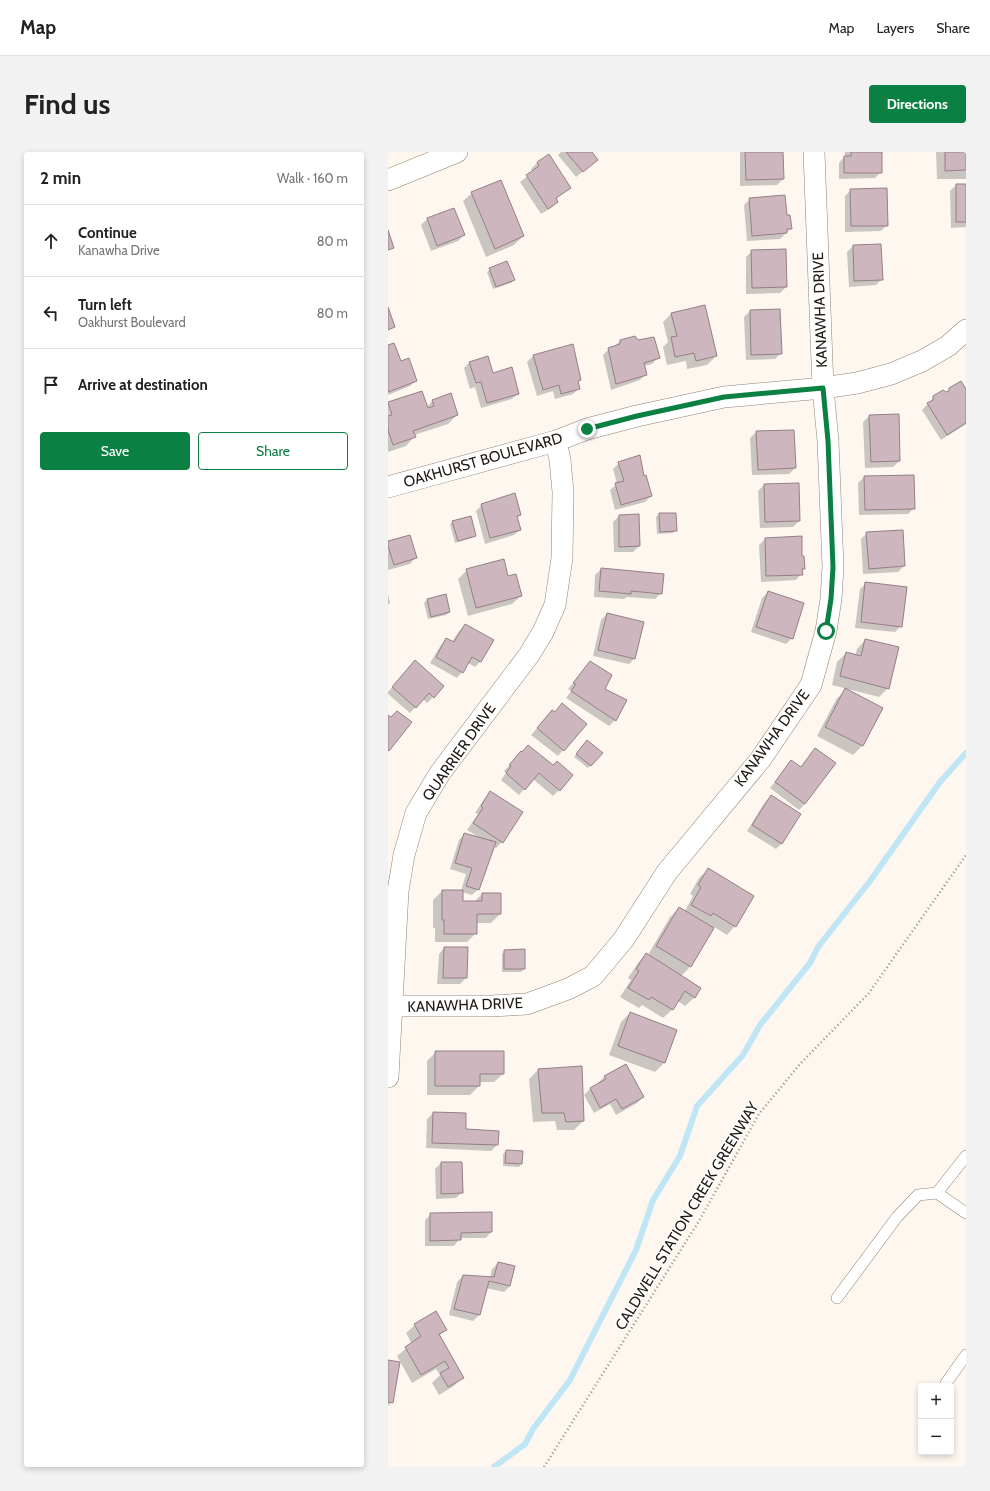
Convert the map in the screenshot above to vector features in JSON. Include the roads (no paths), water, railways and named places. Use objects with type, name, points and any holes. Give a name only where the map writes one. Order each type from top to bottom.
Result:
[{"type":"street","points":[[388,180],[457,152]]},
{"type":"street","name":"KANAWHA DRIVE","points":[[391,1006],[491,1006],[527,1004],[568,989],[593,976],[624,939],[667,872],[760,760],[811,685],[826,631],[831,599],[833,567],[828,441],[823,388],[814,152]]},
{"type":"street","name":"OAKHURST BOULEVARD","points":[[388,487],[556,441],[587,429],[637,416],[724,397],[823,388],[857,383],[891,374],[922,362],[948,346],[966,330]]},
{"type":"street","name":"QUARRIER DRIVE","points":[[388,1077],[398,891],[404,855],[416,813],[440,773],[529,655],[543,632],[555,605],[562,558],[563,492],[560,460],[556,441]]},
{"type":"lane","points":[[937,1193],[966,1156]]},
{"type":"lane","points":[[838,1298],[897,1217],[918,1195],[937,1193],[966,1214]]},
{"type":"lane","points":[[946,1383],[966,1355]]},
{"type":"waterway","points":[[494,1467],[525,1444],[533,1429],[570,1380],[636,1250],[653,1200],[680,1156],[697,1106],[743,1055],[760,1025],[810,963],[818,947],[870,881],[940,782],[966,753]]}]
